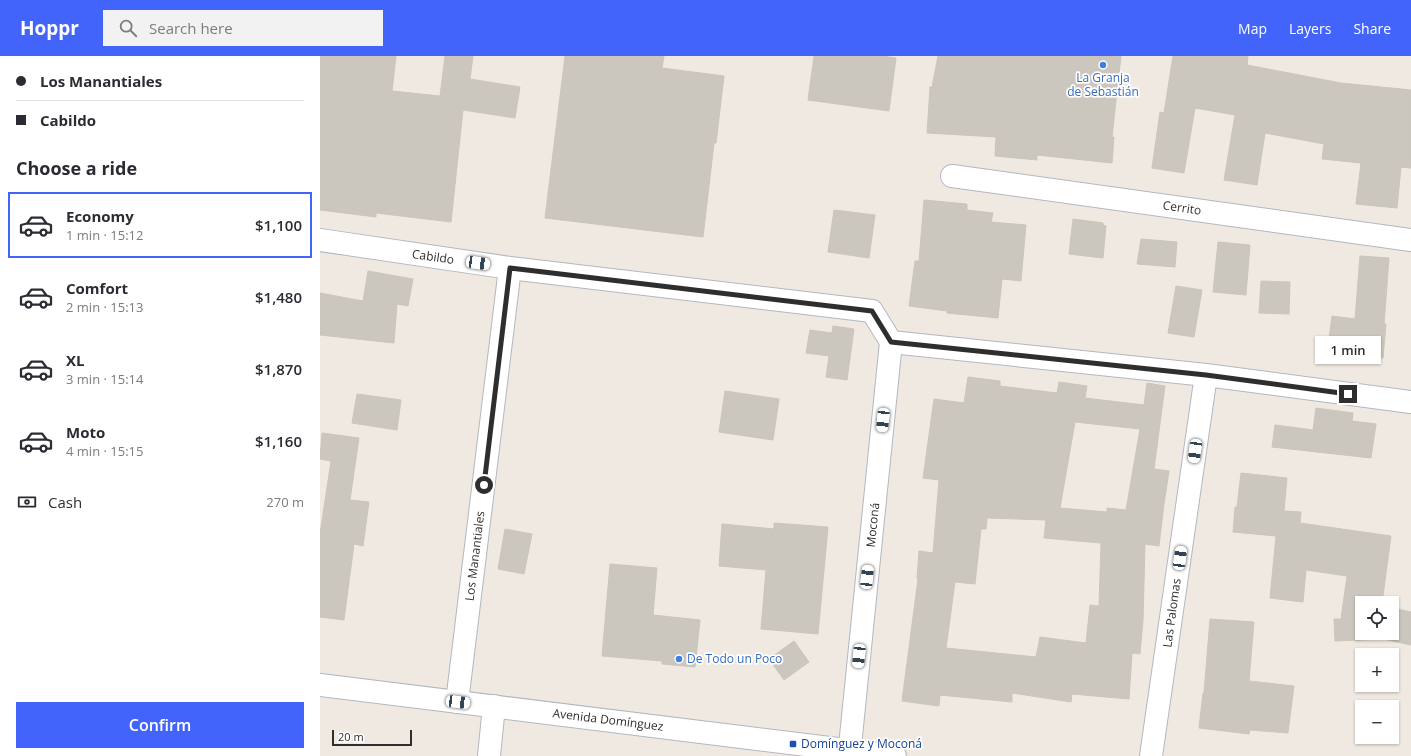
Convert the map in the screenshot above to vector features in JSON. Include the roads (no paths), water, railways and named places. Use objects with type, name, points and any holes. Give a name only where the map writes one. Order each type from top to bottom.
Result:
[{"type":"street","name":"Cerrito","points":[[952,176],[1411,240]]},
{"type":"street","name":"Cabildo","points":[[320,240],[510,268],[872,311],[891,342]]},
{"type":"street","name":"Los Manantiales","points":[[458,702],[510,268]]},
{"type":"street","points":[[891,342],[1206,375],[1411,402]]},
{"type":"street","name":"Moconá","points":[[849,753],[891,342]]},
{"type":"street","name":"Las Palomas","points":[[1151,756],[1206,375]]},
{"type":"street","name":"Avenida Domínguez","points":[[320,685],[494,706],[849,753],[895,756]]},
{"type":"street","points":[[489,756],[494,706]]},
{"type":"place","name":"La Granja de Sebastián","points":[[1103,65]]},
{"type":"place","name":"De Todo un Poco","points":[[679,659]]},
{"type":"place","name":"Domínguez y Moconá","points":[[793,744]]}]
